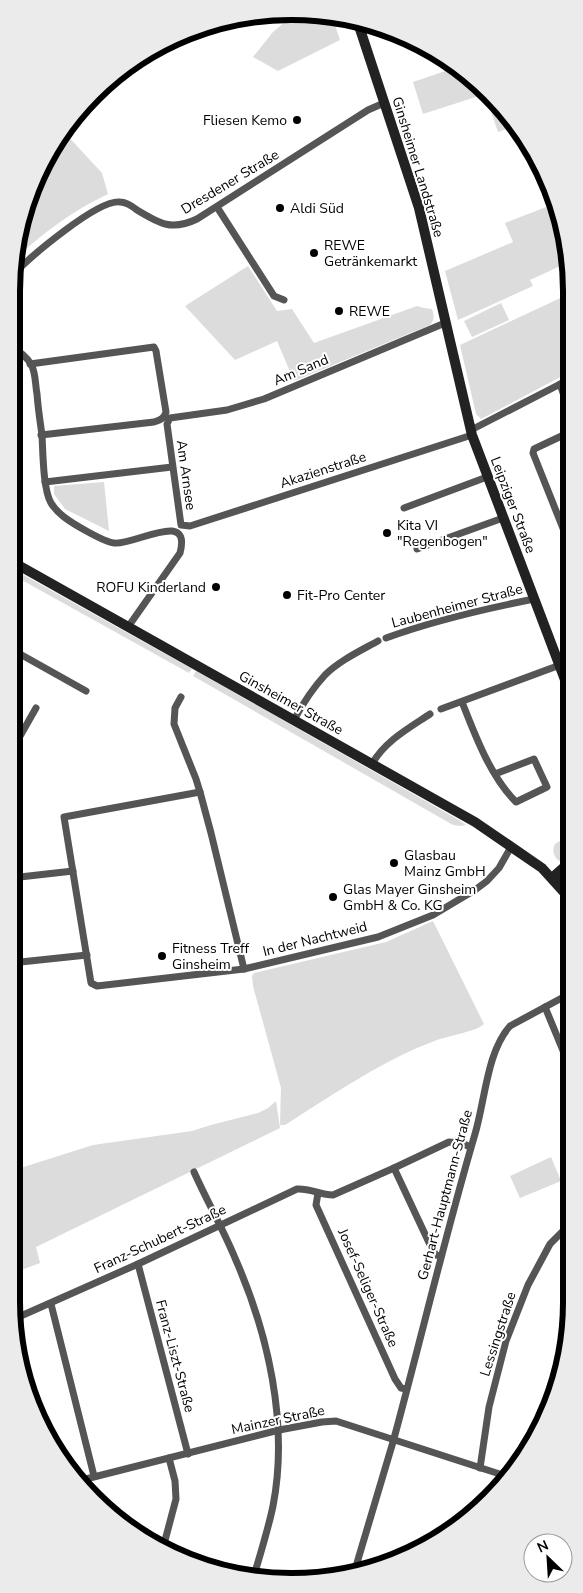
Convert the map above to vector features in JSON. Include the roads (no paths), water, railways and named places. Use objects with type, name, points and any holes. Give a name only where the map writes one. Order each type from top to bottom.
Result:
[{"type":"main road","name":"Ginsheimer Landstraße","points":[[360,29],[419,208],[445,323]]},
{"type":"main road","name":"Leipziger Straße","points":[[445,323],[472,432],[487,478],[563,673]]},
{"type":"main road","name":"Ginsheimer Straße","points":[[20,566],[475,822],[542,868],[563,891]]},
{"type":"main road","points":[[552,878],[563,868]]},
{"type":"main road","points":[[552,878],[563,877]]},
{"type":"street","name":"Dresdener Straße","points":[[21,267],[36,252],[66,230],[105,206],[116,202],[129,204],[165,224],[173,226],[187,224],[217,207],[368,110],[384,103]]},
{"type":"street","points":[[217,207],[274,296],[284,300]]},
{"type":"street","name":"Am Sand","points":[[167,428],[168,421],[173,417],[226,410],[264,399],[445,323]]},
{"type":"street","points":[[20,352],[30,364],[154,347],[156,351],[166,412],[164,417],[154,422],[42,434]]},
{"type":"street","name":"Akazienstraße","points":[[30,364],[34,371],[46,482],[50,502],[65,518],[116,544],[131,542],[169,530],[190,526],[472,432],[563,382]]},
{"type":"street","points":[[560,384],[563,392]]},
{"type":"street","name":"Am Arnsee","points":[[167,428],[179,528]]},
{"type":"street","points":[[563,435],[534,449],[533,453],[563,528]]},
{"type":"street","points":[[46,482],[172,468]]},
{"type":"street","points":[[404,508],[487,478]]},
{"type":"street","points":[[417,549],[503,518]]},
{"type":"street","points":[[128,627],[180,553],[179,528]]},
{"type":"street","name":"Laubenheimer Straße","points":[[386,638],[412,628],[471,612],[534,598]]},
{"type":"street","name":"Laubenheimer Straße","points":[[294,720],[311,692],[326,674],[352,655],[378,642]]},
{"type":"street","points":[[20,655],[86,692]]},
{"type":"street","points":[[441,709],[560,665]]},
{"type":"street","points":[[181,697],[175,708],[174,724],[200,792],[244,969]]},
{"type":"street","points":[[462,702],[477,740],[495,774],[508,794],[516,802],[546,787],[534,759],[495,774]]},
{"type":"street","points":[[20,736],[36,708]]},
{"type":"street","points":[[372,764],[383,748],[397,735],[430,714]]},
{"type":"street","points":[[20,962],[87,955],[64,817],[200,792]]},
{"type":"street","name":"In der Nachtweid","points":[[87,955],[91,983],[93,986],[97,986],[244,969],[378,937],[433,915],[464,898],[487,881],[499,868],[512,846]]},
{"type":"street","points":[[20,877],[73,871]]},
{"type":"street","name":"Gerhart-Hauptmann-Straße","points":[[356,1565],[393,1440],[475,1134],[492,1062],[504,1033],[510,1026],[563,997]]},
{"type":"street","points":[[545,1007],[563,1051]]},
{"type":"street","name":"Franz-Schubert-Straße","points":[[21,1317],[297,1189],[333,1195],[450,1142],[462,1143],[470,1147]]},
{"type":"street","points":[[394,1168],[432,1250],[436,1255],[441,1256]]},
{"type":"street","points":[[194,1172],[235,1257],[257,1316],[265,1344],[279,1430],[278,1469],[273,1506],[255,1571]]},
{"type":"street","name":"Josef-Seliger-Straße","points":[[318,1193],[316,1205],[395,1379],[401,1388],[406,1389]]},
{"type":"street","name":"Lessingstraße","points":[[480,1468],[489,1408],[506,1341],[528,1285],[550,1244],[563,1231]]},
{"type":"street","name":"Franz-Liszt-Straße","points":[[138,1264],[188,1454]]},
{"type":"street","points":[[51,1304],[94,1476]]},
{"type":"street","name":"Mainzer Straße","points":[[85,1479],[279,1430],[336,1421],[501,1475]]},
{"type":"street","points":[[165,1542],[176,1499],[175,1481],[169,1458]]},
{"type":"place","name":"Fliesen Kemo","points":[[297,120]]},
{"type":"place","name":"Aldi Süd","points":[[280,208]]},
{"type":"place","name":"REWE Getränkemarkt","points":[[314,253]]},
{"type":"place","name":"REWE","points":[[339,311]]},
{"type":"place","name":"Kita VI \"Regenbogen\"","points":[[387,533]]},
{"type":"place","name":"ROFU Kinderland","points":[[216,587]]},
{"type":"place","name":"Fit-Pro Center","points":[[287,595]]},
{"type":"place","name":"Glasbau Mainz GmbH","points":[[394,863]]},
{"type":"place","name":"Glas Mayer Ginsheim GmbH & Co. KG","points":[[333,897]]},
{"type":"place","name":"Fitness Treff Ginsheim","points":[[162,956]]}]
